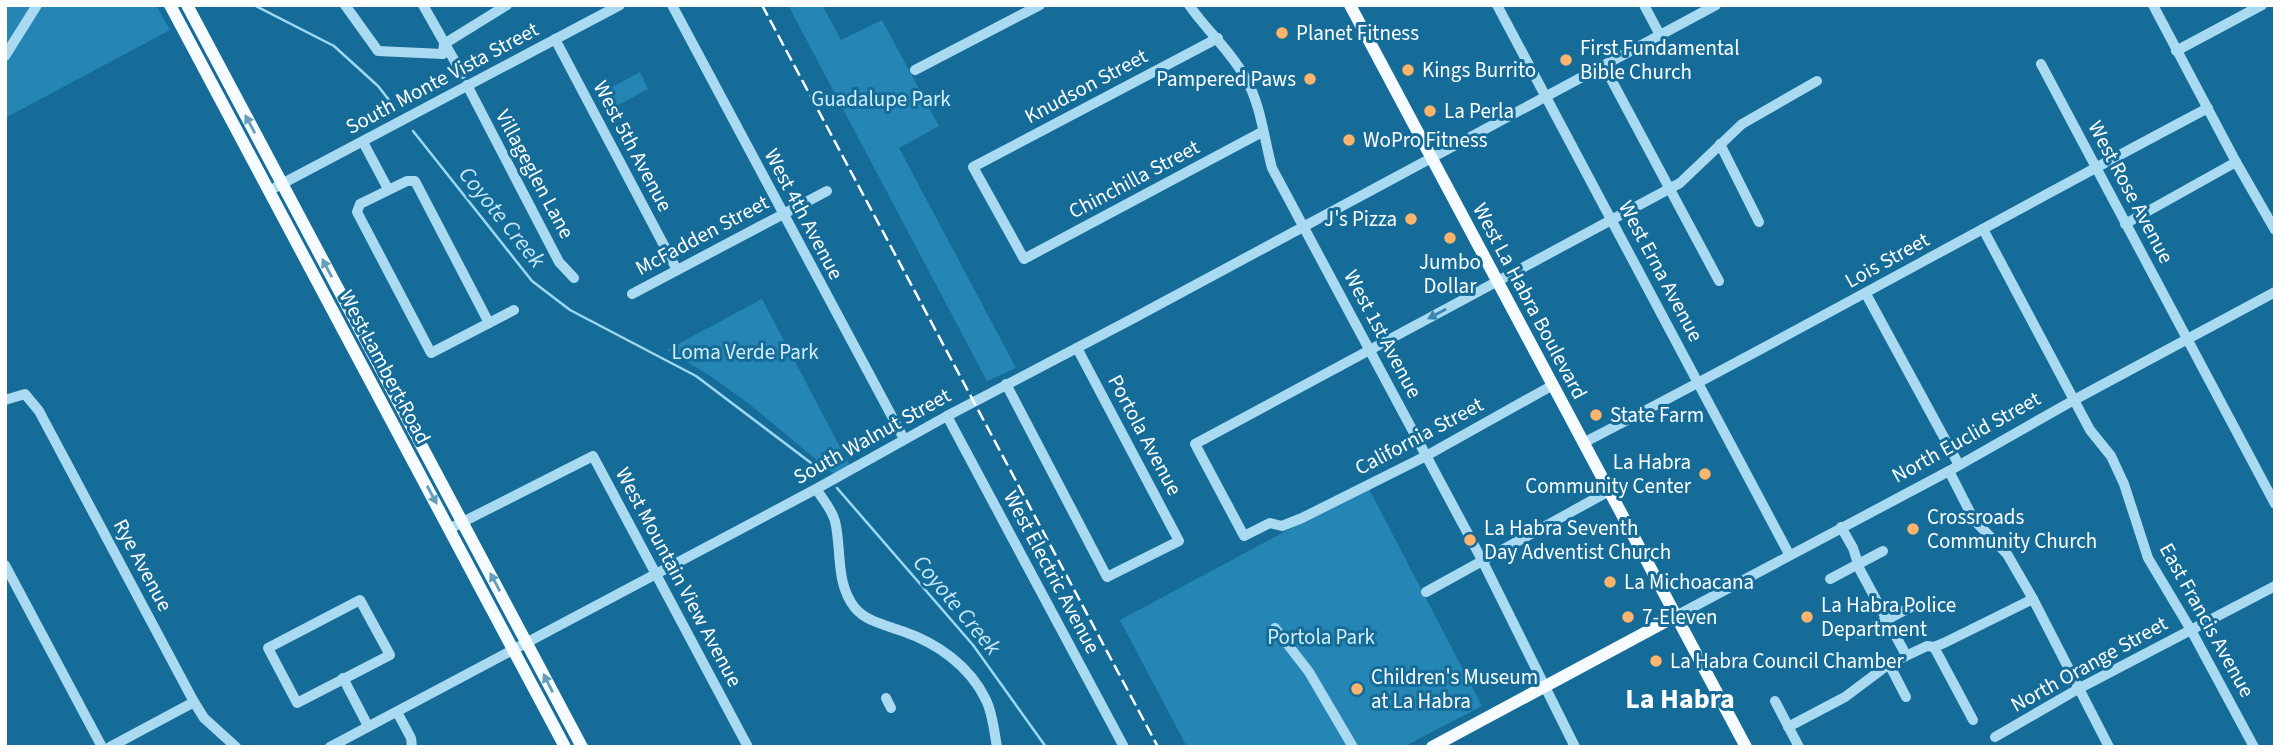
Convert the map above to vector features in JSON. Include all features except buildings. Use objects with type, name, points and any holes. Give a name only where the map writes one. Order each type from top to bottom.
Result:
[{"type":"main road","name":"West Lambert Road","points":[[170,5],[565,747]]},
{"type":"main road","name":"West Lambert Road","points":[[187,5],[582,747]]},
{"type":"main road","name":"West La Habra Boulevard","points":[[1350,5],[1746,747]]},
{"type":"main road","points":[[1432,747],[1676,616]]},
{"type":"street","points":[[5,56],[37,5]]},
{"type":"street","points":[[345,5],[378,51],[443,54],[444,44]]},
{"type":"street","points":[[423,5],[462,74]]},
{"type":"street","name":"South Monte Vista Street","points":[[270,191],[620,5]]},
{"type":"street","name":"West 4th Avenue","points":[[672,5],[904,439]]},
{"type":"street","points":[[915,71],[1040,5]]},
{"type":"street","name":"West 1st Avenue","points":[[1189,5],[1218,38],[1246,78],[1256,100],[1272,168],[1482,560],[1574,747]]},
{"type":"street","name":"West Erna Avenue","points":[[1497,5],[1789,554]]},
{"type":"street","points":[[1644,5],[1660,35]]},
{"type":"street","name":"South Walnut Street","points":[[330,747],[1716,5]]},
{"type":"street","points":[[2153,5],[2275,230]]},
{"type":"street","points":[[2176,51],[2262,5]]},
{"type":"street","points":[[444,44],[503,6]]},
{"type":"street","name":"Knudson Street","points":[[1024,259],[973,167],[1218,38]]},
{"type":"street","name":"West 5th Avenue","points":[[555,39],[677,270]]},
{"type":"street","name":"West Rose Avenue","points":[[2041,64],[2275,504]]},
{"type":"street","points":[[1604,66],[1719,281]]},
{"type":"street","points":[[1370,350],[1680,183],[1742,124],[1816,82]]},
{"type":"street","name":"Villageglen Lane","points":[[467,85],[559,262],[574,278]]},
{"type":"street","name":"Lois Street","points":[[1583,443],[1866,294],[2095,167],[2208,108]]},
{"type":"street","name":"Chinchilla Street","points":[[1024,259],[1262,132]]},
{"type":"street","points":[[363,142],[388,189]]},
{"type":"street","points":[[1720,144],[1759,222]]},
{"type":"street","points":[[2124,224],[2236,162]]},
{"type":"street","points":[[489,323],[415,181],[407,181],[360,204],[356,212],[430,353],[489,323],[514,310]]},
{"type":"street","name":"McFadden Street","points":[[632,294],[827,191]]},
{"type":"street","name":"East Francis Avenue","points":[[1983,229],[2090,429],[2111,456],[2124,484],[2148,558],[2191,630],[2254,747]]},
{"type":"street","name":"North Euclid Street","points":[[1676,616],[2275,292]]},
{"type":"street","points":[[1866,294],[1954,468],[1974,520],[2007,554],[2033,598],[2109,747]]},
{"type":"street","name":"Portola Avenue","points":[[1006,384],[1107,577],[1178,541],[1077,348]]},
{"type":"street","name":"California Street","points":[[1370,350],[1195,444],[1244,536],[1270,523],[1282,526],[1302,518],[1426,456],[1552,385]]},
{"type":"street","name":"Rye Avenue","points":[[5,400],[25,394],[39,411],[194,702],[204,718],[236,747]]},
{"type":"street","name":"West Electric Avenue","points":[[947,416],[1124,747]]},
{"type":"street","name":"West Mountain View Avenue","points":[[449,529],[593,456],[748,747]]},
{"type":"street","points":[[816,489],[834,518],[842,579],[851,602],[865,618],[927,640],[976,681],[987,702],[996,747]]},
{"type":"street","points":[[1426,592],[1609,491]]},
{"type":"street","points":[[1841,527],[1906,655]]},
{"type":"street","points":[[1830,579],[1883,551]]},
{"type":"street","points":[[5,565],[102,747]]},
{"type":"street","name":"North Orange Street","points":[[1995,737],[2078,689],[2275,586]]},
{"type":"street","points":[[1788,727],[1845,697],[1889,664],[1906,655],[1927,646],[1934,647],[2033,598]]},
{"type":"street","points":[[359,600],[390,655],[343,678],[297,703],[268,648],[359,600]]},
{"type":"street","points":[[1859,634],[1913,606]]},
{"type":"street","points":[[1275,628],[1309,672],[1353,747]]},
{"type":"street","points":[[1934,647],[1973,720]]},
{"type":"street","points":[[1889,664],[1906,696]]},
{"type":"street","points":[[343,678],[368,726]]},
{"type":"street","points":[[1775,701],[1799,747]]},
{"type":"street","points":[[110,747],[194,702]]},
{"type":"street","points":[[397,712],[411,738],[412,747]]},
{"type":"green space","points":[[5,5],[156,5],[170,30],[5,118]]},
{"type":"green space","name":"Guadalupe Park","points":[[788,5],[822,5],[841,40],[882,20],[939,126],[899,148],[1016,368],[987,381]]},
{"type":"green space","points":[[640,72],[648,89],[605,112],[596,96]]},
{"type":"green space","name":"Loma Verde Park","points":[[762,299],[851,468],[836,476],[748,403],[667,350]]},
{"type":"green space","name":"Portola Park","points":[[1368,487],[1482,706],[1403,747],[1187,747],[1120,620]]},
{"type":"waterway","name":"Coyote Creek","points":[[254,5],[334,46],[378,86],[396,109]]},
{"type":"waterway","name":"Coyote Creek","points":[[413,131],[532,281],[570,310],[696,376],[823,472]]},
{"type":"waterway","name":"Coyote Creek","points":[[837,488],[973,645],[1046,747]]},
{"type":"railway","points":[[762,5],[1158,747]]},
{"type":"place","name":"Planet Fitness","points":[[1282,33]]},
{"type":"place","name":"First Fundamental Bible Church","points":[[1566,60]]},
{"type":"place","name":"Kings Burrito","points":[[1408,70]]},
{"type":"place","name":"Pampered Paws","points":[[1310,79]]},
{"type":"place","name":"La Perla","points":[[1430,111]]},
{"type":"place","name":"WoPro Fitness","points":[[1349,140]]},
{"type":"place","name":"J's Pizza","points":[[1411,219]]},
{"type":"place","name":"Jumbo Dollar","points":[[1450,238]]},
{"type":"place","name":"State Farm","points":[[1596,415]]},
{"type":"place","name":"La Habra Community Center","points":[[1705,474]]},
{"type":"place","name":"Crossroads Community Church","points":[[1913,529]]},
{"type":"place","name":"La Habra Seventh Day Adventist Church","points":[[1470,540]]},
{"type":"place","name":"La Michoacana","points":[[1610,582]]},
{"type":"place","name":"7-Eleven","points":[[1628,617]]},
{"type":"place","name":"La Habra Police Department","points":[[1807,617]]},
{"type":"place","name":"La Habra Council Chamber","points":[[1656,661]]},
{"type":"place","name":"Children's Museum at La Habra","points":[[1357,689]]},
{"type":"district","name":"La Habra","points":[[1680,699]]}]
